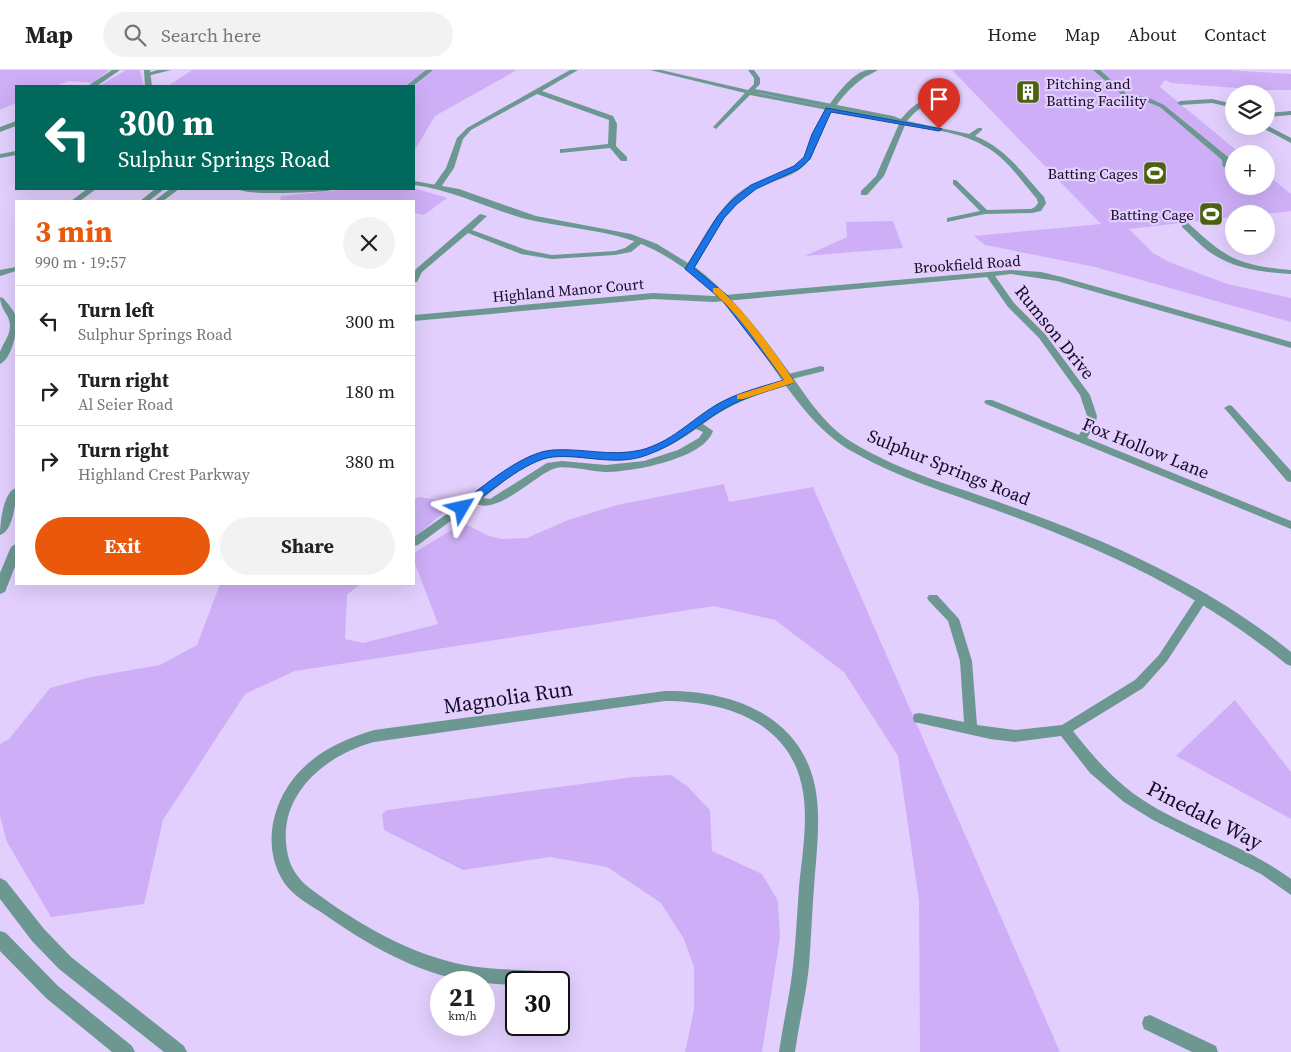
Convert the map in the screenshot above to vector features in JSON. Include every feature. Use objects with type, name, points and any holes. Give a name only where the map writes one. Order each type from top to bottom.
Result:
[{"type":"street","points":[[94,85],[117,70]]},
{"type":"street","points":[[148,85],[147,72],[168,70]]},
{"type":"street","points":[[410,85],[430,70]]},
{"type":"street","points":[[438,185],[450,168],[457,143],[469,129],[575,70]]},
{"type":"street","points":[[653,70],[750,92],[755,95],[868,115],[970,137],[987,144],[1002,154],[1041,199],[1042,203],[1041,206],[1032,211],[985,212],[950,220]]},
{"type":"street","points":[[716,127],[750,92],[757,81],[751,70]]},
{"type":"street","points":[[689,269],[721,217],[734,203],[754,187],[797,168],[807,158],[816,134],[830,108],[858,76],[875,70]]},
{"type":"street","points":[[1096,70],[1124,94],[1162,106],[1225,159]]},
{"type":"street","points":[[535,91],[610,117],[613,123],[612,146],[624,159]]},
{"type":"street","points":[[864,193],[879,178],[902,122],[912,108],[919,103],[935,98]]},
{"type":"street","points":[[1180,103],[1212,101],[1225,104]]},
{"type":"street","points":[[1275,114],[1291,113]]},
{"type":"street","points":[[0,130],[15,123]]},
{"type":"street","points":[[970,137],[980,129]]},
{"type":"street","points":[[1275,133],[1291,141]]},
{"type":"street","points":[[563,151],[612,146]]},
{"type":"street","points":[[0,156],[15,153]]},
{"type":"street","points":[[956,182],[985,212]]},
{"type":"street","name":"Sulphur Springs Road","points":[[415,183],[438,185],[461,191],[523,215],[616,233],[642,240],[689,269],[725,298],[789,379],[808,410],[838,439],[856,450],[902,470],[1106,548],[1203,597],[1258,633],[1291,660]]},
{"type":"street","points":[[76,200],[91,190]]},
{"type":"street","points":[[145,200],[159,190]]},
{"type":"street","points":[[159,200],[174,190]]},
{"type":"street","points":[[415,278],[419,271],[483,216]]},
{"type":"street","points":[[1185,225],[1213,252],[1222,257],[1240,264],[1266,270],[1291,272]]},
{"type":"street","points":[[466,230],[524,252],[552,257],[615,253],[628,250],[642,240]]},
{"type":"street","points":[[0,273],[15,269]]},
{"type":"street","name":"Brookfield Road","points":[[725,298],[989,274],[1025,273],[1059,279],[1291,345]]},
{"type":"street","name":"Rumson Drive","points":[[989,274],[1012,305],[1042,336],[1085,395],[1092,416],[1091,423],[1080,439]]},
{"type":"street","name":"Highland Manor Court","points":[[415,318],[665,295],[693,299],[725,298]]},
{"type":"street","points":[[0,300],[13,316],[15,325],[14,332],[0,361]]},
{"type":"street","points":[[415,541],[513,471],[543,455],[615,457],[644,453],[674,440],[718,408],[735,399],[789,379],[821,370]]},
{"type":"street","name":"Fox Hollow Lane","points":[[989,402],[1291,525]]},
{"type":"street","points":[[1229,408],[1291,478]]},
{"type":"street","points":[[475,498],[483,503],[492,502],[550,465],[617,468],[663,460],[680,454],[706,438],[708,430],[696,424]]},
{"type":"street","points":[[0,531],[15,494]]},
{"type":"street","points":[[0,589],[15,552]]},
{"type":"street","points":[[919,718],[990,733],[1015,736],[1064,730],[1139,684],[1164,658],[1203,597]]},
{"type":"street","points":[[933,598],[952,619],[966,661],[971,728]]},
{"type":"street","name":"Magnolia Run","points":[[505,977],[457,971],[428,963],[378,942],[306,893],[288,875],[278,840],[281,815],[290,794],[308,770],[325,756],[357,740],[374,736],[665,696],[702,696],[729,702],[758,715],[785,739],[802,764],[810,792],[810,836],[801,966],[787,1052]]},
{"type":"street","name":"Pinedale Way","points":[[1064,730],[1095,769],[1129,798],[1158,816],[1266,869],[1291,888]]},
{"type":"street","points":[[0,886],[38,935],[65,963],[178,1052]]},
{"type":"street","points":[[0,939],[52,992],[126,1052]]},
{"type":"street","points":[[1150,1023],[1210,1052]]},
{"type":"shaded area","points":[[0,70],[109,70],[93,83],[69,81],[59,85],[15,85],[15,103],[0,110]]},
{"type":"shaded area","points":[[126,70],[140,70],[144,85],[101,85]]},
{"type":"shaded area","points":[[192,70],[517,70],[435,116],[416,148],[415,85],[170,85]]},
{"type":"shaded area","points":[[952,70],[1228,70],[1291,74],[1291,90],[1275,90],[1275,85],[1225,85],[1225,87],[1171,83],[1165,80],[1160,87],[1230,145],[1225,145],[1225,195],[1275,195],[1275,181],[1291,194],[1291,211],[1275,213],[1275,205],[1225,205],[1225,218],[1129,229],[1153,253],[1169,262],[1227,284],[1291,298],[1291,322],[1095,267],[985,245],[974,236],[1101,224]]},
{"type":"shaded area","points":[[415,188],[447,198],[424,215],[415,213],[415,200],[280,200],[281,196],[342,190],[415,190]]},
{"type":"shaded area","points":[[893,221],[903,248],[805,256],[847,237],[846,222]]},
{"type":"shaded area","points":[[724,484],[729,502],[813,487],[1060,1052],[920,1052],[919,901],[898,756],[844,672],[775,620],[714,606],[295,671],[245,694],[163,820],[144,904],[51,917],[7,842],[0,816],[0,744],[9,739],[50,688],[91,677],[160,665],[197,645],[220,585],[359,585],[347,595],[345,639],[363,643],[438,624],[415,564],[415,552],[463,523],[489,536],[502,539],[527,538],[568,520],[617,505]]},
{"type":"shaded area","points":[[419,497],[454,503],[415,537],[415,499]]},
{"type":"shaded area","points":[[1235,700],[1291,772],[1291,819],[1176,756]]},
{"type":"shaded area","points":[[671,775],[687,786],[710,810],[712,851],[762,874],[778,901],[780,937],[762,1052],[685,1052],[694,1010],[694,967],[684,939],[661,903],[607,867],[550,857],[463,870],[384,830],[382,814],[387,810],[634,777]]},
{"type":"slow traffic","points":[[716,290],[725,298],[790,381],[740,397]]},
{"type":"place","name":"Pitching and Batting Facility","points":[[1028,92]]},
{"type":"place","name":"Batting Cages","points":[[1155,173]]},
{"type":"place","name":"Batting Cage","points":[[1211,214]]},
{"type":"route","points":[[462,508],[532,459],[552,453],[615,457],[644,453],[674,440],[718,408],[735,399],[757,390],[790,381],[725,298],[689,269],[721,217],[745,192],[797,168],[807,158],[816,134],[829,110],[939,129]]}]
